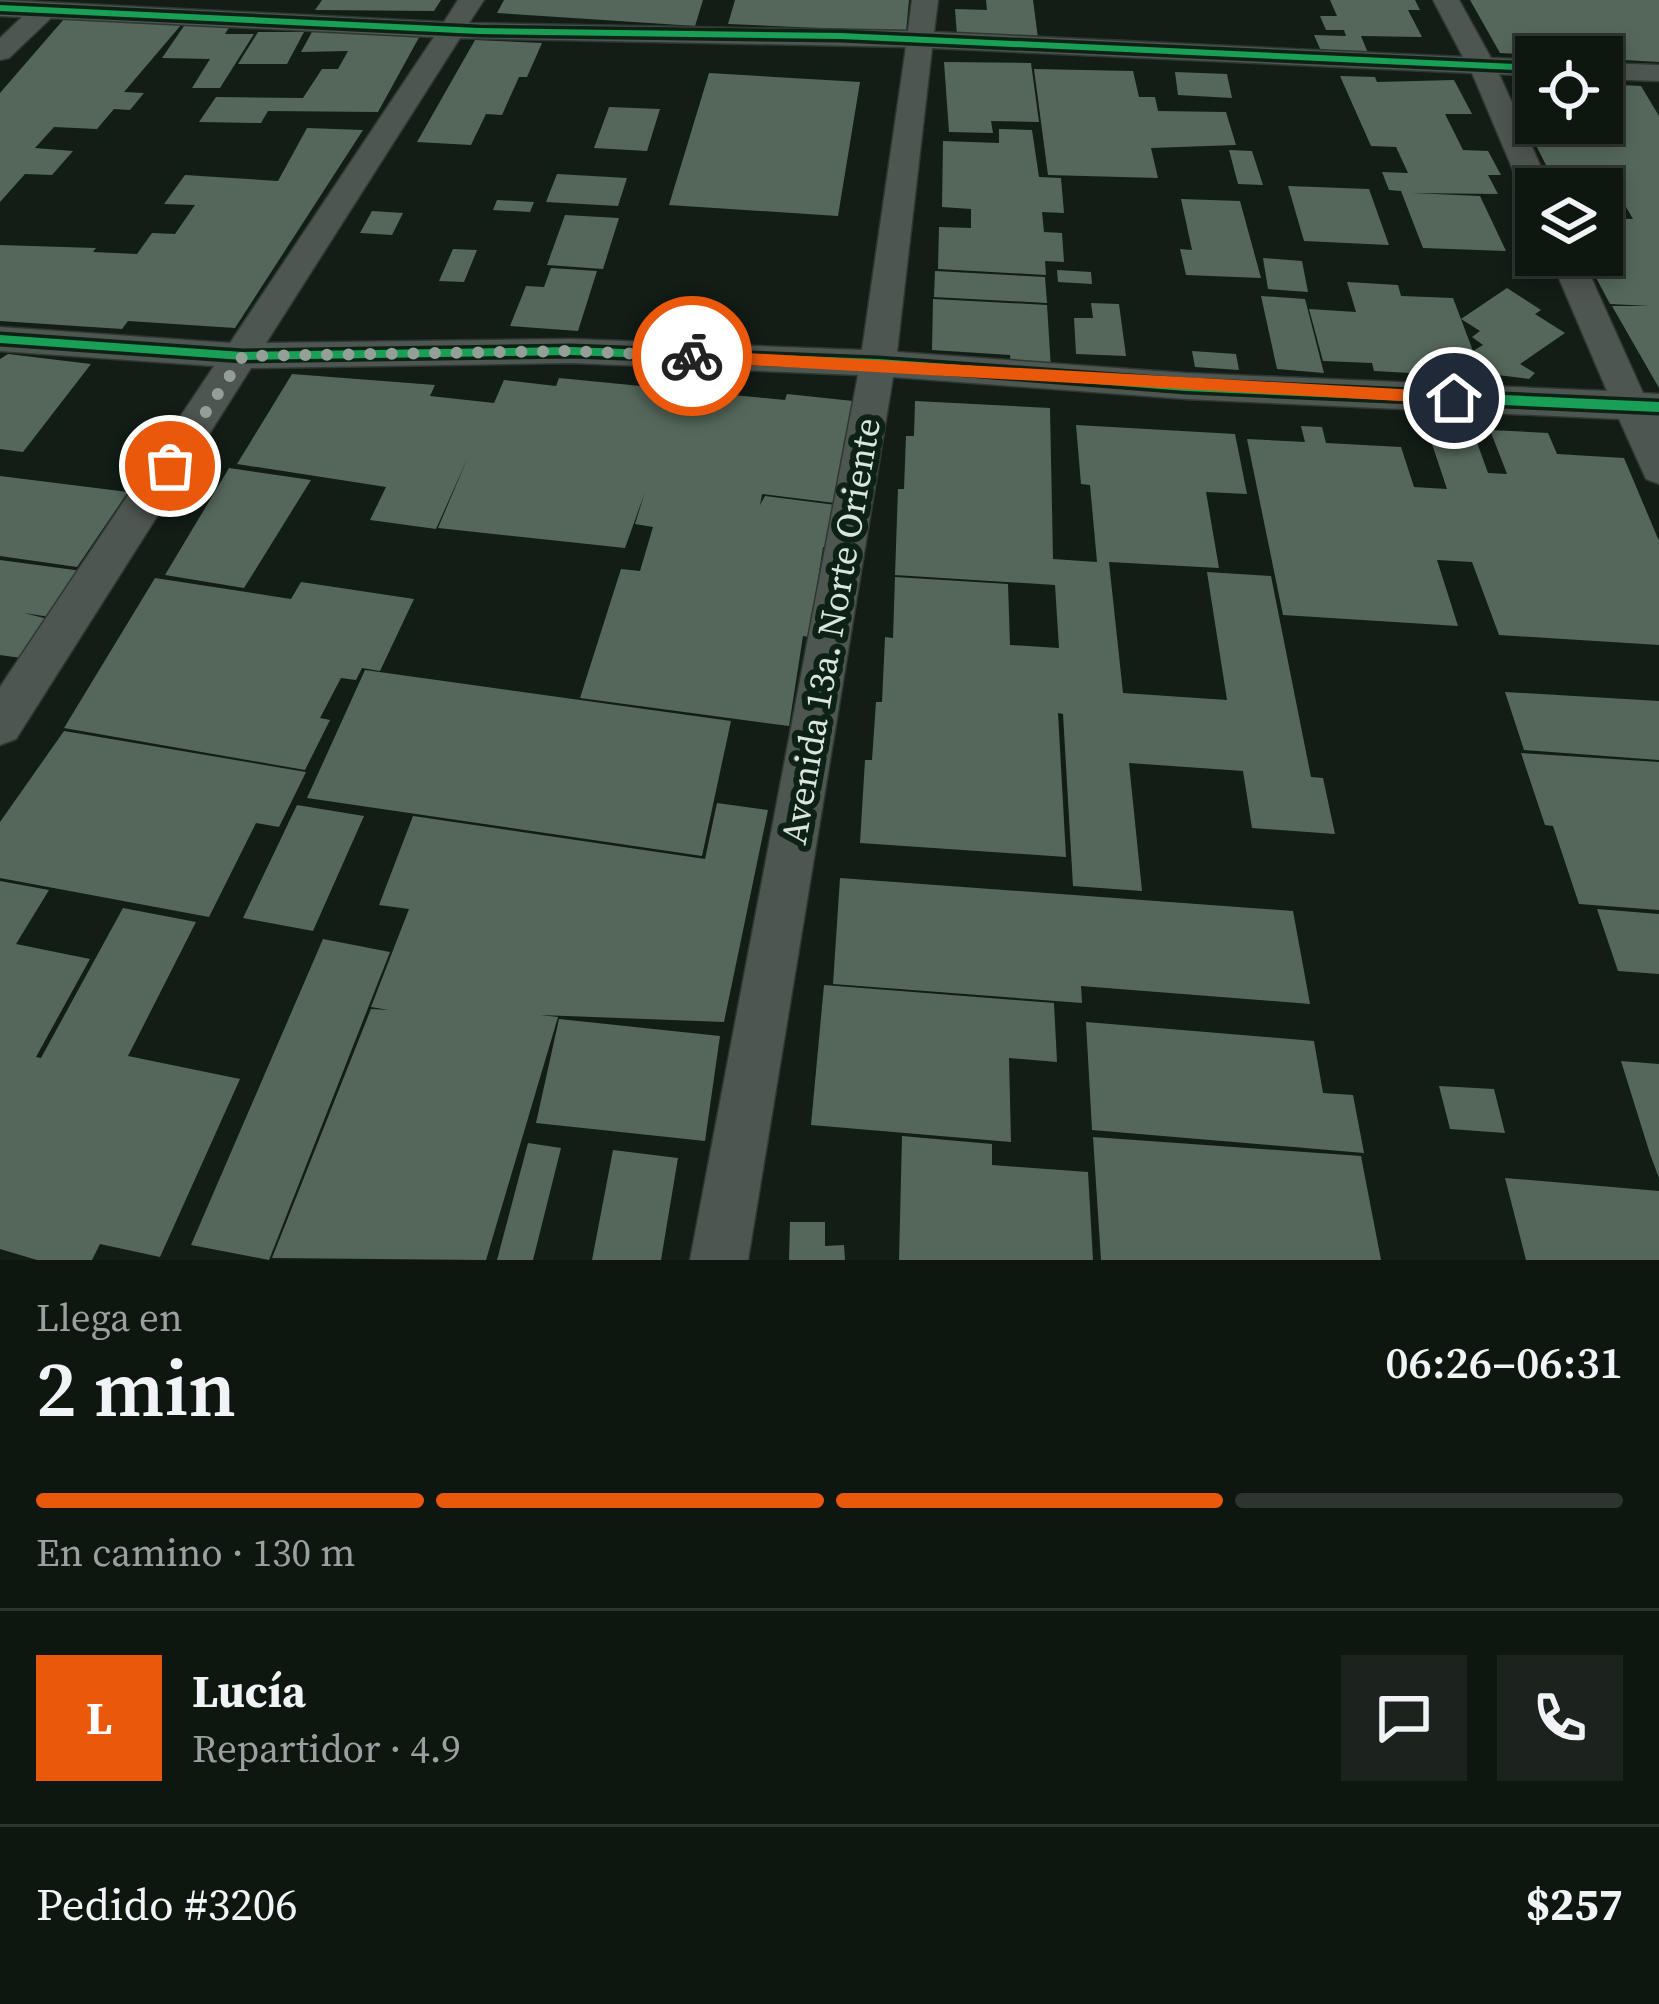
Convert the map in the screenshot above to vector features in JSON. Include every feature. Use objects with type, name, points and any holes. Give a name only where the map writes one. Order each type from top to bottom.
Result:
[{"type":"street","points":[[1446,0],[1482,66],[1527,168]]},
{"type":"street","points":[[0,8],[50,5],[461,15],[645,30],[923,20],[1515,67]]},
{"type":"street","points":[[0,52],[50,5]]},
{"type":"street","points":[[0,724],[461,15]]},
{"type":"street","name":"Avenida 13a. Norte Oriente","points":[[719,1260],[878,363],[923,20]]},
{"type":"street","points":[[1623,72],[1659,73]]},
{"type":"street","points":[[1576,276],[1646,406],[1659,469]]},
{"type":"street","points":[[0,339],[243,356],[571,351],[878,363],[1186,386],[1646,406]]},
{"type":"building","points":[[322,0],[441,0],[434,11],[315,10]]},
{"type":"building","points":[[504,0],[703,0],[695,26],[497,13]]},
{"type":"building","points":[[735,0],[909,0],[906,32],[728,24]]},
{"type":"building","points":[[986,0],[1033,0],[1038,38],[957,35],[955,9],[987,10]]},
{"type":"building","points":[[1330,0],[1415,0],[1420,10],[1408,10],[1422,37],[1361,36],[1368,53],[1321,51],[1314,35],[1346,36],[1344,30],[1326,30],[1320,16],[1337,16]]},
{"type":"building","points":[[1470,0],[1659,0],[1659,62],[1623,60],[1623,36],[1515,36],[1515,54],[1500,53]]},
{"type":"building","points":[[64,19],[181,25],[124,92],[144,93],[130,110],[114,109],[97,129],[54,127],[35,148],[73,151],[52,175],[25,174],[0,202],[0,93]]},
{"type":"building","points":[[184,26],[230,26],[225,34],[254,34],[220,88],[192,88],[210,59],[162,58]]},
{"type":"building","points":[[258,32],[304,32],[287,64],[238,64]]},
{"type":"building","points":[[312,32],[422,32],[378,112],[268,111],[261,123],[199,122],[216,97],[303,98],[322,69],[338,69],[348,51],[301,52]]},
{"type":"building","points":[[475,40],[542,43],[502,115],[486,114],[471,145],[417,142]]},
{"type":"building","points":[[944,62],[1031,63],[1039,122],[991,121],[993,133],[949,132]]},
{"type":"building","points":[[1034,69],[1133,71],[1139,97],[1155,97],[1158,111],[1226,112],[1236,145],[1151,148],[1158,178],[1048,175]]},
{"type":"building","points":[[1175,72],[1227,74],[1232,98],[1178,95]]},
{"type":"building","points":[[709,73],[860,82],[838,216],[669,205]]},
{"type":"building","points":[[1340,76],[1375,77],[1377,82],[1454,80],[1472,114],[1445,114],[1463,150],[1488,151],[1501,175],[1488,175],[1498,194],[1411,193],[1480,196],[1506,251],[1423,248],[1401,191],[1389,190],[1382,172],[1408,173],[1396,147],[1371,146]]},
{"type":"building","points":[[1623,85],[1641,86],[1659,116],[1659,388],[1612,306],[1650,306],[1610,304],[1595,276],[1623,276],[1623,219],[1633,219],[1623,202],[1623,168],[1546,165],[1535,144],[1623,144]]},
{"type":"building","points":[[609,107],[660,109],[647,151],[594,148]]},
{"type":"building","points":[[307,128],[363,130],[235,328],[128,321],[122,329],[0,321],[0,245],[137,254],[152,233],[175,234],[195,205],[164,204],[185,175],[278,181]]},
{"type":"building","points":[[999,129],[1032,130],[1039,177],[1061,178],[1064,213],[1042,212],[1044,232],[1062,233],[1064,262],[1045,261],[1046,275],[938,269],[939,227],[971,228],[971,209],[942,207],[943,141],[999,143]]},
{"type":"building","points":[[1229,150],[1252,151],[1263,185],[1238,184]]},
{"type":"building","points":[[557,174],[627,178],[618,206],[546,202]]},
{"type":"building","points":[[1288,186],[1369,189],[1389,245],[1304,241]]},
{"type":"building","points":[[1181,199],[1240,201],[1261,278],[1186,275],[1180,249],[1192,250]]},
{"type":"building","points":[[497,200],[534,202],[530,212],[493,210]]},
{"type":"building","points":[[372,211],[403,213],[392,235],[360,233]]},
{"type":"building","points":[[565,215],[619,218],[603,269],[547,265]]},
{"type":"building","points":[[453,249],[477,250],[464,282],[439,281]]},
{"type":"building","points":[[1263,258],[1302,261],[1308,292],[1268,289]]},
{"type":"building","points":[[551,268],[597,271],[578,331],[510,326],[526,286],[544,287]]},
{"type":"building","points":[[1057,270],[1091,272],[1092,284],[1058,282]]},
{"type":"building","points":[[935,271],[1045,277],[1047,303],[934,297]]},
{"type":"building","points":[[1347,282],[1398,285],[1401,296],[1453,298],[1473,351],[1483,345],[1472,337],[1480,331],[1461,319],[1507,288],[1565,333],[1520,364],[1535,373],[1529,379],[1482,373],[1486,384],[1374,371],[1372,363],[1323,361],[1309,309],[1356,312]]},
{"type":"building","points":[[1261,296],[1305,299],[1324,373],[1277,369]]},
{"type":"building","points":[[933,299],[1047,305],[1051,368],[1011,366],[1010,355],[932,350]]},
{"type":"building","points":[[1091,303],[1119,304],[1126,356],[1076,354],[1074,318],[1093,318]]},
{"type":"building","points":[[1192,351],[1236,354],[1239,370],[1195,367]]},
{"type":"building","points":[[8,354],[91,364],[23,452],[0,449],[0,359]]},
{"type":"building","points":[[292,374],[435,385],[430,396],[494,403],[504,380],[556,386],[559,378],[785,400],[787,394],[853,401],[835,503],[762,494],[760,505],[765,496],[836,505],[828,548],[823,547],[809,637],[803,636],[789,726],[580,698],[621,569],[640,571],[653,527],[635,524],[645,492],[625,548],[438,528],[468,457],[436,529],[370,520],[386,487],[237,464]]},
{"type":"building","points":[[915,401],[1050,408],[1053,559],[1097,562],[1090,485],[1081,484],[1076,425],[1235,434],[1247,494],[1206,492],[1219,568],[1109,562],[1123,693],[1227,700],[1207,572],[1271,576],[1311,777],[1323,778],[1335,834],[1252,828],[1243,771],[1129,763],[1142,891],[1073,886],[1063,714],[1058,713],[1066,857],[860,843],[865,760],[872,760],[876,702],[882,702],[885,637],[893,638],[895,577],[1008,584],[1010,645],[1059,648],[1055,585],[895,575],[898,489],[904,489],[906,436],[914,436]]},
{"type":"building","points":[[1425,423],[1471,426],[1488,473],[1507,474],[1490,430],[1548,433],[1557,454],[1624,458],[1659,541],[1659,645],[1499,635],[1472,562],[1437,560],[1458,626],[1283,615],[1247,439],[1305,442],[1301,426],[1322,427],[1326,443],[1401,447],[1414,487],[1447,489]]},
{"type":"building","points":[[229,468],[311,480],[244,588],[165,575]]},
{"type":"building","points":[[0,476],[128,492],[77,567],[0,556]]},
{"type":"building","points":[[0,560],[82,571],[50,617],[24,613],[48,619],[21,658],[0,655]]},
{"type":"building","points":[[155,578],[291,599],[301,582],[414,599],[380,671],[362,668],[356,680],[341,678],[320,718],[330,720],[305,770],[64,728]]},
{"type":"building","points":[[365,670],[731,721],[702,856],[307,798]]},
{"type":"building","points":[[1505,692],[1659,701],[1659,760],[1524,750]]},
{"type":"building","points":[[64,731],[306,772],[279,827],[256,823],[209,917],[0,878],[0,822]]},
{"type":"building","points":[[1521,753],[1659,762],[1659,910],[1579,904],[1553,826],[1545,825]]},
{"type":"building","points":[[717,803],[768,810],[724,1022],[540,1015],[558,1017],[486,1260],[272,1258],[371,1009],[389,1010],[371,1007],[409,909],[379,905],[413,816],[705,859]]},
{"type":"building","points":[[297,805],[364,816],[313,931],[243,918]]},
{"type":"building","points":[[840,878],[1293,911],[1310,1004],[1081,986],[1082,1003],[833,984]]},
{"type":"building","points":[[0,881],[49,890],[16,944],[90,959],[36,1057],[41,1058],[123,908],[196,922],[128,1056],[240,1079],[160,1257],[100,1244],[92,1260],[37,1260],[0,1249]]},
{"type":"building","points":[[1597,909],[1659,914],[1659,974],[1618,971]]},
{"type":"building","points":[[323,939],[390,952],[269,1260],[191,1245]]},
{"type":"building","points":[[824,985],[1054,1003],[1057,1062],[1009,1058],[1011,1142],[811,1125]]},
{"type":"building","points":[[559,1019],[720,1036],[705,1141],[536,1123]]},
{"type":"building","points":[[1086,1022],[1314,1041],[1323,1093],[1353,1095],[1364,1153],[1092,1130]]},
{"type":"building","points":[[1621,1061],[1659,1064],[1659,1178],[1650,1154]]},
{"type":"building","points":[[1439,1086],[1494,1089],[1505,1133],[1450,1129]]},
{"type":"building","points":[[902,1136],[992,1144],[992,1165],[1088,1172],[1093,1260],[899,1260]]},
{"type":"building","points":[[1093,1137],[1361,1156],[1381,1260],[1101,1260]]},
{"type":"building","points":[[528,1143],[561,1148],[533,1260],[497,1260]]},
{"type":"building","points":[[613,1150],[678,1158],[661,1260],[592,1260]]},
{"type":"building","points":[[1505,1178],[1659,1191],[1659,1260],[1526,1260]]},
{"type":"building","points":[[790,1222],[825,1222],[825,1246],[844,1245],[845,1260],[789,1260]]},
{"type":"cycle path","points":[[0,8],[479,31],[841,36],[1515,67]]},
{"type":"cycle path","points":[[0,339],[243,356],[571,351],[878,363],[1186,386],[1659,407]]},
{"type":"way so far","points":[[170,466],[243,356],[571,351],[692,356]]},
{"type":"route","points":[[692,356],[1454,398]]}]
